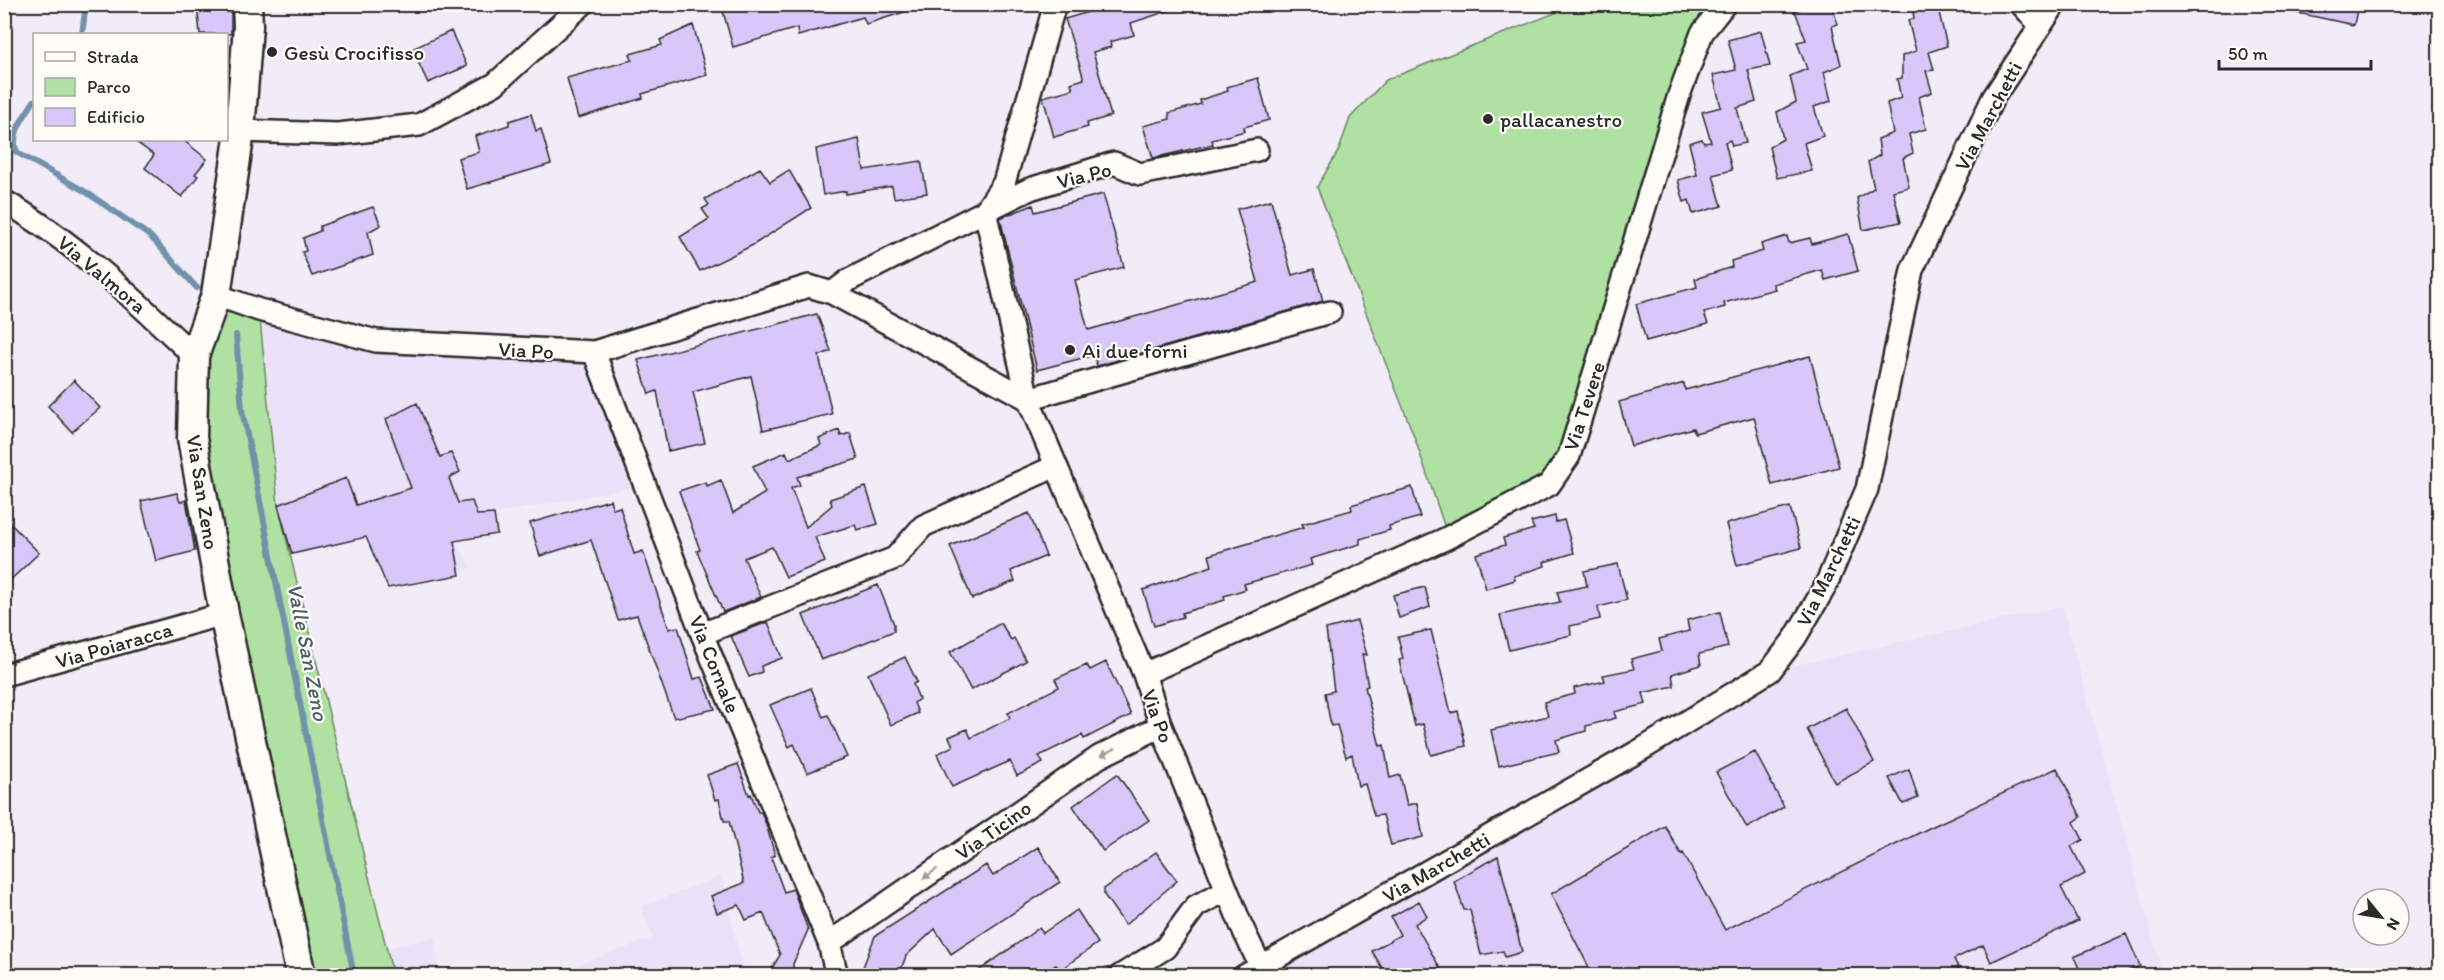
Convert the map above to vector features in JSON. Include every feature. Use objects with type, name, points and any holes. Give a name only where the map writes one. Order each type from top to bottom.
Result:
[{"type":"street","name":"Via San Zeno","points":[[246,4],[248,26],[240,131],[216,295],[194,356],[192,438],[224,614],[301,975]]},
{"type":"street","points":[[240,131],[338,134],[419,125],[495,84],[582,4]]},
{"type":"street","name":"Via Po","points":[[1055,4],[1004,183],[985,211],[1028,399],[1144,674],[1161,726],[1227,890],[1252,970]]},
{"type":"street","name":"Via Tevere","points":[[1144,674],[1445,538],[1549,485],[1569,456],[1679,95],[1702,33],[1725,4]]},
{"type":"street","points":[[2021,4],[2040,25]]},
{"type":"street","name":"Via Marchetti","points":[[1252,970],[1644,748],[1770,671],[1795,638],[1826,587],[1867,489],[1912,270],[1993,98],[2055,4]]},
{"type":"street","name":"Via Po","points":[[832,293],[849,280],[1030,189],[1114,163],[1140,174],[1257,150]]},
{"type":"street","name":"Via Valmora","points":[[4,201],[66,241],[109,276],[194,356]]},
{"type":"street","name":"Via Po","points":[[216,295],[259,310],[376,341],[594,352],[809,286],[832,293],[1028,399]]},
{"type":"street","points":[[1028,399],[1330,312]]},
{"type":"street","name":"Via Cornale","points":[[594,352],[702,634],[829,943],[837,975]]},
{"type":"street","points":[[702,634],[895,558],[923,526],[1056,466]]},
{"type":"street","name":"Via Poiaracca","points":[[4,675],[224,614]]},
{"type":"street","name":"Via Ticino","points":[[829,943],[1099,757],[1161,726]]},
{"type":"street","points":[[1120,975],[1165,948],[1196,906],[1227,890]]},
{"type":"shaded area","points":[[259,310],[376,341],[594,352],[643,485],[494,514],[497,534],[455,541],[472,568],[388,588],[366,537],[292,554],[278,505]]},
{"type":"shaded area","points":[[2062,606],[2163,975],[1244,976],[1770,671]]},
{"type":"shaded area","points":[[721,876],[744,975],[546,976],[653,938],[641,907]]},
{"type":"shaded area","points":[[435,937],[438,975],[393,975],[386,948]]},
{"type":"green space","points":[[1575,5],[1738,5],[1712,30],[1610,316],[1575,461],[1451,522],[1445,528],[1414,436],[1317,187],[1339,150],[1350,118],[1386,80]]},
{"type":"green space","points":[[216,295],[259,310],[278,505],[393,975],[285,975],[192,438]]},
{"type":"building","points":[[197,4],[227,4],[227,10],[231,9],[231,34],[200,33]]},
{"type":"building","points":[[732,4],[916,4],[917,8],[866,24],[863,17],[798,36],[797,28],[733,47],[722,8]]},
{"type":"building","points":[[1093,4],[1177,4],[1177,8],[1131,23],[1134,35],[1110,42],[1111,47],[1093,52],[1111,116],[1087,123],[1088,127],[1054,137],[1043,97],[1073,89],[1071,83],[1084,79],[1065,19],[1095,10]]},
{"type":"building","points":[[1813,4],[1831,4],[1838,24],[1832,26],[1841,65],[1824,72],[1831,101],[1814,107],[1823,136],[1804,143],[1812,171],[1777,178],[1769,147],[1783,139],[1777,112],[1796,102],[1790,76],[1807,69],[1797,42],[1806,40],[1795,11]]},
{"type":"building","points":[[1912,4],[1937,4],[1947,46],[1929,52],[1934,70],[1926,71],[1932,92],[1919,97],[1926,129],[1909,134],[1913,153],[1903,158],[1909,187],[1893,191],[1901,222],[1863,230],[1857,198],[1874,188],[1868,162],[1880,155],[1878,139],[1893,133],[1887,103],[1901,98],[1897,79],[1902,78],[1902,56],[1916,51],[1908,20],[1914,19]]},
{"type":"building","points":[[2293,4],[2358,4],[2354,25],[2293,12]]},
{"type":"building","points":[[693,25],[707,75],[642,94],[643,98],[578,118],[567,78],[632,60],[630,54],[662,45],[660,40]]},
{"type":"building","points":[[451,31],[467,66],[428,83],[412,49]]},
{"type":"building","points":[[1761,31],[1770,66],[1748,70],[1756,102],[1737,108],[1746,143],[1732,146],[1730,140],[1725,142],[1732,170],[1713,175],[1722,206],[1693,214],[1689,200],[1684,202],[1678,180],[1697,175],[1689,143],[1702,139],[1704,143],[1711,142],[1702,112],[1721,107],[1713,75],[1736,70],[1728,40]]},
{"type":"building","points":[[1258,78],[1269,120],[1244,127],[1245,131],[1212,140],[1213,144],[1153,158],[1143,126],[1170,119],[1169,113],[1201,104],[1200,100],[1228,91],[1227,87]]},
{"type":"building","points":[[531,114],[536,131],[541,129],[551,164],[467,189],[458,158],[479,152],[475,136],[509,125],[509,121]]},
{"type":"building","points":[[859,139],[864,170],[921,161],[927,193],[894,198],[892,186],[846,194],[846,191],[823,195],[816,149]]},
{"type":"building","points":[[134,141],[184,141],[207,159],[195,174],[198,176],[182,197],[145,168],[154,155]]},
{"type":"building","points":[[760,168],[770,182],[789,170],[811,208],[753,245],[700,271],[680,237],[709,219],[702,209],[709,205],[705,199]]},
{"type":"building","points":[[1103,194],[1124,267],[1075,280],[1088,330],[1258,282],[1237,209],[1271,200],[1292,275],[1314,269],[1323,301],[1097,366],[1094,355],[1037,370],[1000,218],[1033,205],[1035,212]]},
{"type":"building","points":[[373,207],[381,225],[368,232],[373,255],[312,276],[302,252],[306,251],[303,238],[320,231],[320,226]]},
{"type":"building","points":[[1848,234],[1858,271],[1825,280],[1822,270],[1773,284],[1775,289],[1724,303],[1725,307],[1704,313],[1708,324],[1646,341],[1636,304],[1697,287],[1695,279],[1732,267],[1731,261],[1763,251],[1761,244],[1787,236],[1789,243],[1810,238],[1812,244]]},
{"type":"building","points":[[817,314],[831,351],[819,356],[832,414],[763,430],[751,376],[693,392],[705,443],[668,451],[657,391],[649,394],[638,360]]},
{"type":"building","points":[[1810,356],[1839,467],[1772,485],[1754,417],[1695,433],[1693,428],[1631,446],[1619,402],[1684,383],[1685,390]]},
{"type":"building","points":[[74,380],[100,408],[72,432],[48,406]]},
{"type":"building","points":[[417,403],[440,457],[451,453],[460,472],[449,478],[458,503],[472,501],[477,515],[494,514],[497,534],[454,541],[460,575],[388,588],[366,537],[292,554],[278,505],[346,478],[356,505],[411,488],[386,419]]},
{"type":"building","points":[[839,430],[841,436],[850,433],[858,459],[797,477],[800,485],[791,488],[806,527],[832,505],[830,499],[866,487],[878,524],[857,530],[855,525],[815,537],[825,562],[786,577],[772,547],[744,558],[761,597],[723,612],[697,551],[700,550],[679,491],[706,482],[707,486],[721,480],[733,513],[765,493],[753,466],[786,452],[789,459],[821,445],[819,439]]},
{"type":"building","points":[[1412,487],[1420,517],[1389,526],[1390,530],[1360,539],[1360,544],[1310,559],[1312,565],[1244,584],[1246,589],[1224,596],[1225,600],[1182,613],[1183,617],[1154,626],[1143,590],[1212,566],[1209,555],[1304,527],[1302,524],[1352,510],[1351,505]]},
{"type":"building","points":[[177,493],[180,502],[186,500],[195,551],[156,561],[141,501]]},
{"type":"building","points":[[610,500],[613,509],[620,507],[634,554],[643,551],[669,629],[678,627],[694,679],[702,677],[715,709],[674,718],[637,615],[618,620],[591,540],[540,556],[530,523]]},
{"type":"building","points":[[1790,507],[1801,548],[1737,565],[1726,524]]},
{"type":"building","points":[[1029,513],[1046,556],[1011,571],[1015,581],[972,599],[950,546]]},
{"type":"building","points":[[1555,516],[1556,522],[1564,520],[1574,553],[1544,562],[1545,566],[1514,576],[1515,580],[1486,589],[1476,554],[1505,545],[1503,538],[1534,529],[1531,522]]},
{"type":"building","points":[[4,517],[39,553],[4,586]]},
{"type":"building","points":[[1618,564],[1627,600],[1598,607],[1600,619],[1570,626],[1571,635],[1509,650],[1500,615],[1560,602],[1557,592],[1587,586],[1584,571]]},
{"type":"building","points":[[878,585],[894,624],[894,631],[821,660],[803,615]]},
{"type":"building","points":[[1425,587],[1430,607],[1399,618],[1393,595]]},
{"type":"building","points":[[1720,612],[1728,647],[1699,654],[1701,665],[1672,674],[1674,686],[1643,693],[1646,704],[1614,712],[1616,718],[1586,726],[1586,731],[1556,740],[1559,752],[1499,766],[1491,730],[1548,716],[1544,702],[1575,694],[1574,688],[1605,681],[1603,675],[1634,669],[1631,659],[1662,651],[1659,639],[1689,631],[1687,620]]},
{"type":"building","points":[[1357,621],[1367,655],[1362,654],[1368,686],[1365,687],[1380,746],[1384,745],[1390,778],[1400,775],[1407,805],[1417,803],[1423,837],[1391,845],[1383,815],[1374,816],[1365,784],[1358,786],[1352,754],[1346,757],[1337,725],[1331,726],[1325,693],[1334,691],[1326,629]]},
{"type":"building","points":[[768,622],[782,658],[761,666],[762,672],[749,677],[731,636]]},
{"type":"building","points":[[1001,623],[1011,640],[1014,638],[1026,661],[971,690],[950,652]]},
{"type":"building","points":[[1431,630],[1451,713],[1458,711],[1466,746],[1431,755],[1423,724],[1415,726],[1399,660],[1403,659],[1398,637]]},
{"type":"building","points":[[905,657],[917,682],[913,684],[919,699],[914,703],[918,713],[891,725],[868,674]]},
{"type":"building","points":[[1106,662],[1131,715],[1084,739],[1082,735],[1039,756],[1043,763],[1017,776],[1010,761],[952,787],[937,754],[953,746],[949,737],[967,729],[971,738],[1010,718],[1008,713],[1059,687],[1055,679],[1087,665],[1090,670]]},
{"type":"building","points":[[811,688],[823,717],[828,715],[847,757],[807,773],[794,744],[789,747],[770,705]]},
{"type":"building","points":[[1846,708],[1874,762],[1835,783],[1807,729]]},
{"type":"building","points":[[1755,752],[1784,807],[1747,828],[1716,772]]},
{"type":"building","points":[[738,764],[749,795],[751,794],[766,824],[775,855],[771,857],[784,892],[793,889],[808,930],[793,964],[794,975],[768,975],[780,955],[763,913],[746,920],[739,905],[717,913],[711,896],[744,883],[729,821],[724,821],[719,799],[715,800],[707,775]]},
{"type":"building","points":[[2057,768],[2081,817],[2074,822],[2083,840],[2071,846],[2085,874],[2061,887],[2078,921],[1991,962],[1983,945],[1954,959],[1962,975],[1593,975],[1551,894],[1665,826],[1681,854],[1683,853],[1725,930],[1929,828]]},
{"type":"building","points":[[1909,769],[1918,798],[1903,804],[1889,778]]},
{"type":"building","points":[[1117,774],[1149,820],[1103,851],[1073,806]]},
{"type":"building","points":[[1038,847],[1060,882],[951,954],[935,929],[906,956],[899,975],[860,975],[875,936],[986,865],[993,876]]},
{"type":"building","points":[[1156,852],[1177,881],[1125,925],[1104,895],[1104,889]]},
{"type":"building","points":[[1498,856],[1522,952],[1505,957],[1503,951],[1481,955],[1470,910],[1464,910],[1454,881]]},
{"type":"building","points":[[1419,901],[1427,916],[1415,924],[1444,975],[1386,975],[1372,951],[1400,935],[1391,917]]},
{"type":"building","points":[[1077,910],[1098,943],[1060,970],[1056,965],[1040,975],[973,975],[1039,928],[1043,933]]},
{"type":"building","points":[[2126,934],[2140,966],[2119,975],[2082,975],[2074,957]]},
{"type":"waterway","points":[[82,33],[86,4]]},
{"type":"waterway","points":[[17,152],[16,132],[33,103]]},
{"type":"waterway","name":"Valle San Zeno","points":[[4,145],[86,192],[150,236],[197,288]]},
{"type":"waterway","name":"Valle San Zeno","points":[[236,335],[242,410],[354,976]]},
{"type":"place","name":"Gesù Crocifisso","points":[[272,52]]},
{"type":"place","name":"pallacanestro","points":[[1488,119]]},
{"type":"place","name":"Ai due forni","points":[[1070,350]]}]
